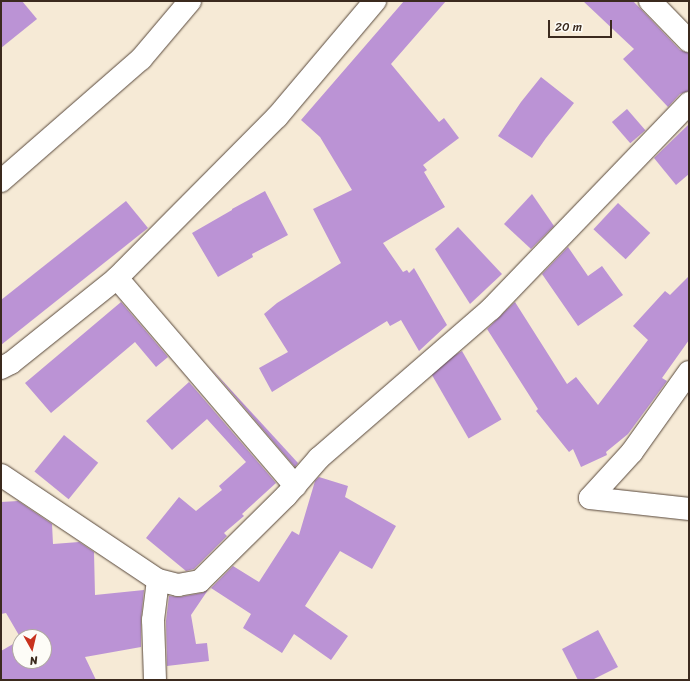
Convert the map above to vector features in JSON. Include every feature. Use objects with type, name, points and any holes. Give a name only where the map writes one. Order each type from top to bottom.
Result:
[{"type":"street","points":[[1,181],[141,59],[190,1]]},
{"type":"street","points":[[1,368],[10,363],[117,278],[277,117],[375,1]]},
{"type":"street","points":[[650,1],[689,41]]},
{"type":"street","points":[[1,476],[158,580],[178,585],[200,581],[295,486],[319,458],[491,309],[689,103]]},
{"type":"street","points":[[117,278],[295,486]]},
{"type":"street","points":[[689,372],[632,452],[590,498],[689,509]]},
{"type":"street","points":[[155,680],[153,620],[158,580]]},
{"type":"building","points":[[1,1],[22,1],[37,19],[1,48]]},
{"type":"building","points":[[404,1],[446,1],[391,64],[439,122],[444,118],[459,138],[423,165],[427,170],[424,172],[445,207],[383,243],[403,272],[407,270],[409,273],[414,268],[447,325],[419,351],[401,320],[390,326],[387,321],[272,392],[259,368],[288,352],[264,314],[277,303],[341,263],[313,209],[352,190],[320,137],[301,120]]},
{"type":"building","points":[[583,1],[633,1],[680,50],[689,53],[689,91],[680,94],[668,107],[623,59],[634,49]]},
{"type":"building","points":[[541,77],[574,103],[532,158],[498,136],[521,102]]},
{"type":"building","points":[[627,109],[645,130],[630,143],[612,122]]},
{"type":"building","points":[[689,124],[689,174],[676,185],[654,158]]},
{"type":"building","points":[[265,191],[288,235],[252,254],[253,257],[218,277],[192,233]]},
{"type":"building","points":[[532,194],[554,226],[531,249],[504,224]]},
{"type":"building","points":[[126,201],[148,228],[1,345],[1,300]]},
{"type":"building","points":[[618,203],[650,233],[626,259],[593,229]]},
{"type":"building","points":[[458,227],[502,274],[470,304],[435,249]]},
{"type":"building","points":[[568,247],[588,276],[602,266],[623,295],[578,326],[542,274]]},
{"type":"building","points":[[689,276],[689,340],[662,378],[667,381],[628,434],[606,452],[607,455],[581,467],[573,449],[569,452],[536,411],[538,409],[487,329],[515,302],[567,384],[576,377],[598,405],[648,340],[633,326],[665,291],[670,295]]},
{"type":"building","points":[[121,302],[168,357],[156,367],[135,342],[51,413],[25,383]]},
{"type":"building","points":[[462,351],[502,419],[469,438],[429,370]]},
{"type":"building","points":[[208,365],[298,463],[295,467]]},
{"type":"building","points":[[189,382],[276,483],[242,514],[244,516],[224,533],[227,536],[194,569],[186,571],[146,538],[179,497],[196,511],[222,490],[219,486],[246,462],[207,419],[172,450],[146,421]]},
{"type":"building","points":[[64,435],[98,463],[69,499],[34,472]]},
{"type":"building","points":[[319,477],[348,486],[345,497],[396,526],[372,569],[340,551],[305,606],[348,636],[331,660],[294,634],[282,653],[243,628],[251,614],[211,588],[233,566],[259,582],[292,531],[299,535],[315,481]]},
{"type":"building","points":[[18,501],[52,524],[53,544],[79,542],[94,552],[95,595],[144,590],[141,619],[141,647],[85,657],[96,680],[1,680],[1,651],[12,645],[12,669],[52,669],[52,629],[15,629],[6,613],[1,614],[1,502]]},
{"type":"building","points":[[208,590],[191,615],[196,644],[207,643],[209,661],[167,666],[166,621],[169,596],[180,597],[202,593]]},
{"type":"building","points":[[598,630],[618,667],[592,680],[578,680],[562,649]]}]
